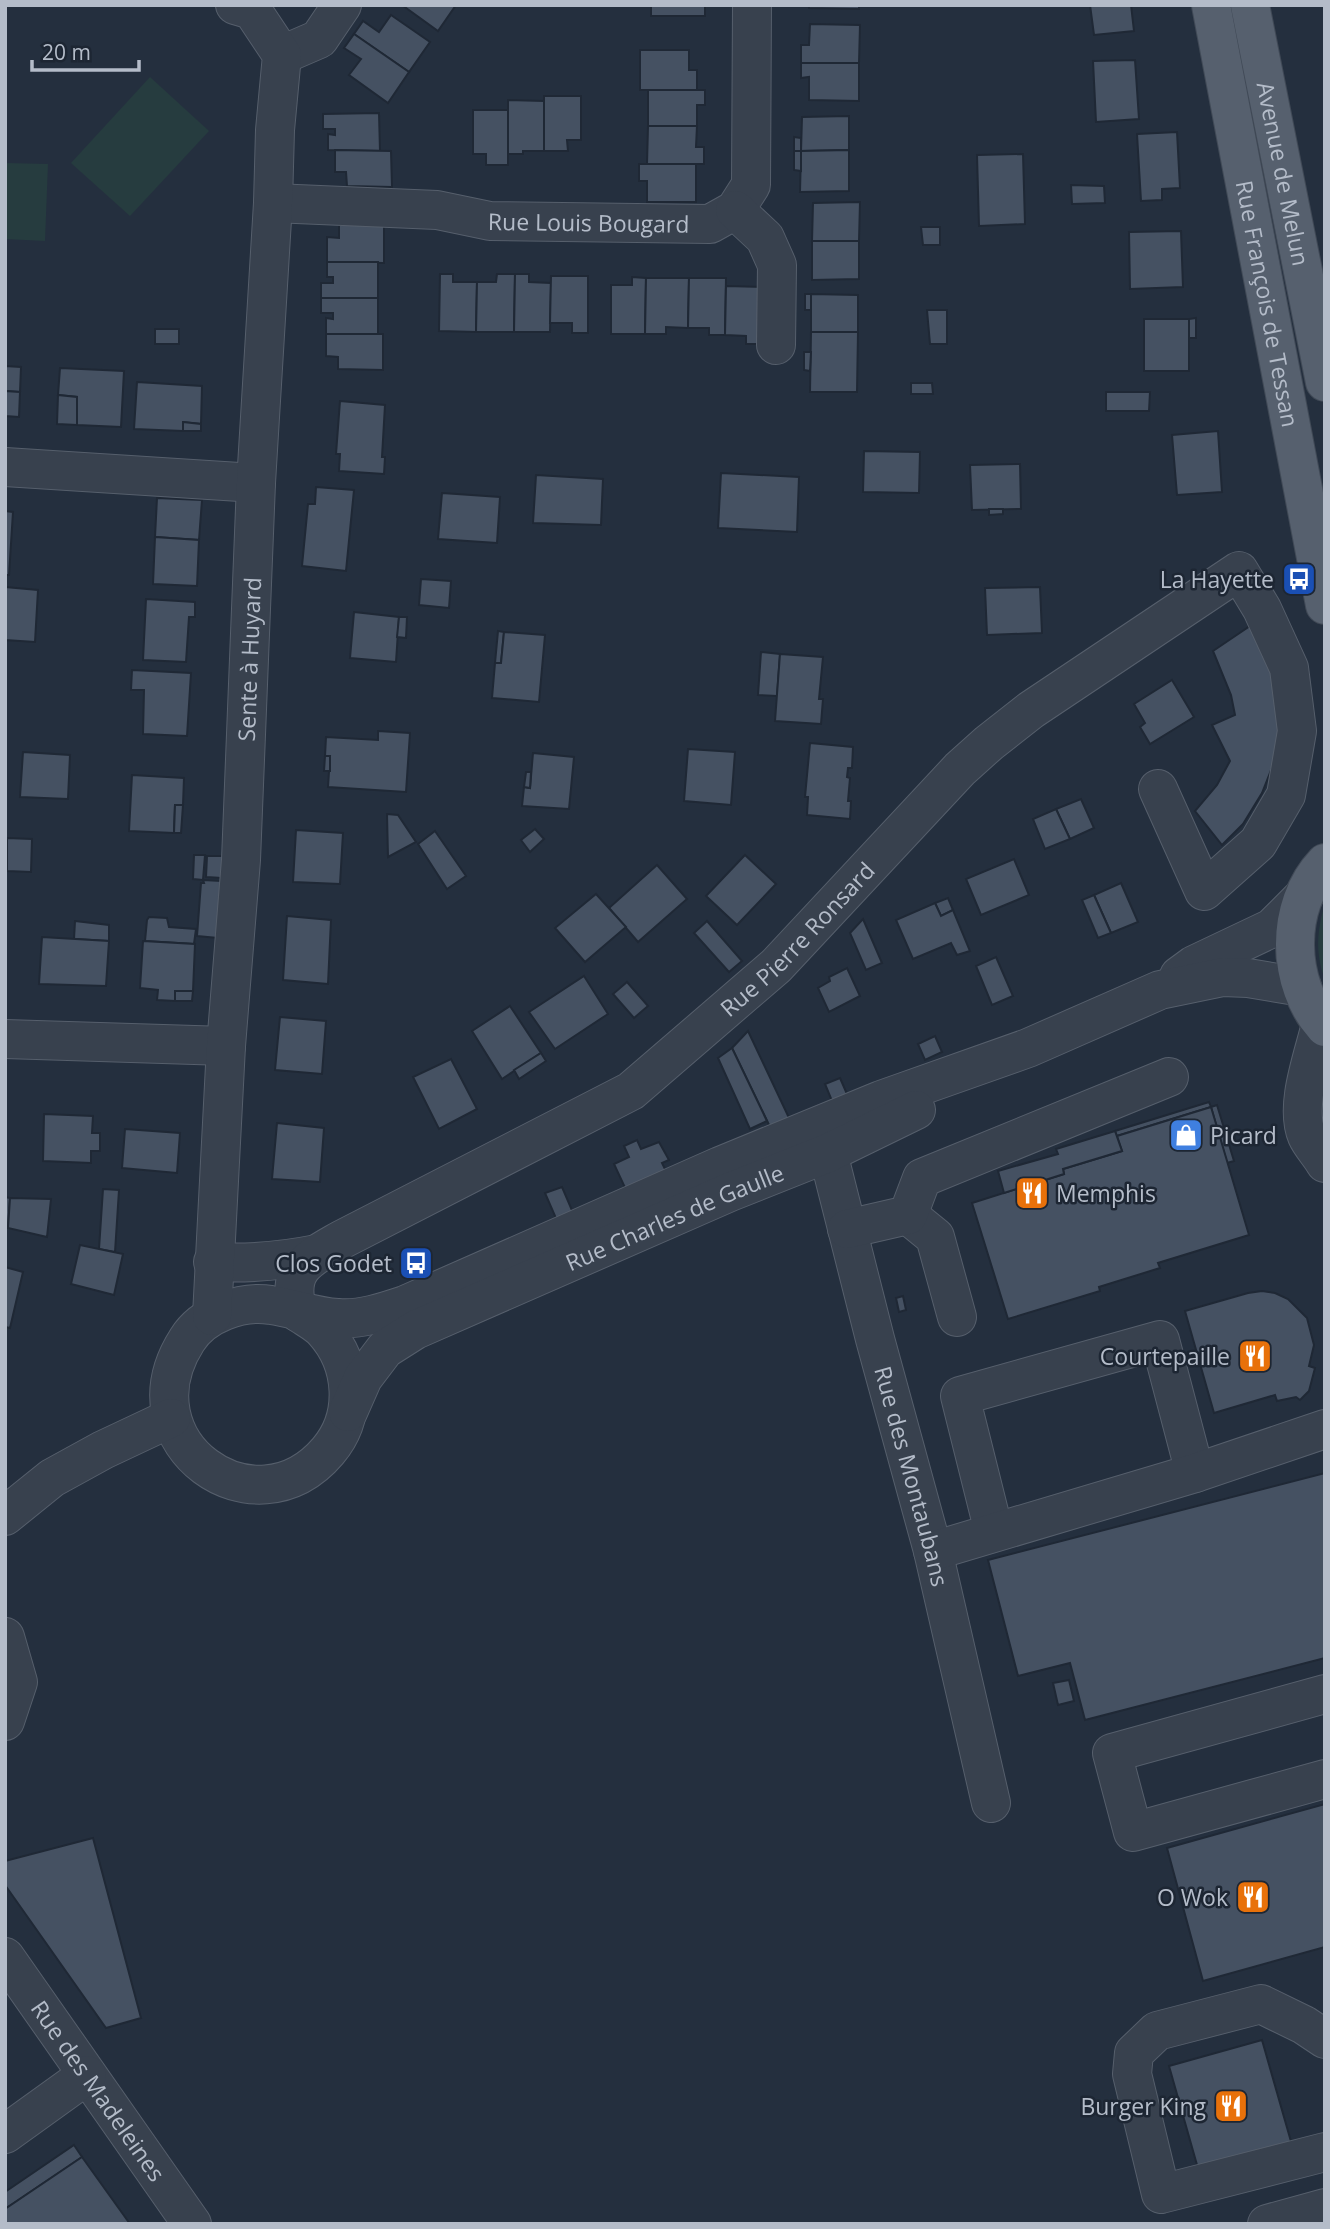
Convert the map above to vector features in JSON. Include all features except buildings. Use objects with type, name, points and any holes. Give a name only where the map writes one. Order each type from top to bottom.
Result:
[{"type":"main road","name":"Rue François de Tessan","points":[[1211,5],[1325,605]]},
{"type":"main road","name":"Avenue de Melun","points":[[1250,5],[1325,382]]},
{"type":"main road","points":[[1323,1026],[1302,987],[1295,957],[1296,926],[1304,896],[1325,863]]},
{"type":"street","points":[[243,8],[282,55],[319,39],[342,5]]},
{"type":"street","points":[[752,5],[751,184],[736,210],[765,238],[777,265],[776,345]]},
{"type":"street","name":"Sente à Huyard","points":[[212,1316],[226,1046],[241,860],[256,483],[275,130],[282,55]]},
{"type":"street","name":"Rue Louis Bougard","points":[[273,202],[437,210],[491,221],[710,224],[736,210]]},
{"type":"street","points":[[5,467],[256,483]]},
{"type":"street","name":"Rue Pierre Ronsard","points":[[298,1312],[293,1296],[295,1279],[303,1264],[317,1254],[631,1091],[776,966],[960,769],[989,743],[1031,710],[1239,571],[1262,608],[1289,668],[1297,731],[1286,795],[1258,843],[1204,891],[1157,789]]},
{"type":"street","name":"Rue Charles de Gaulle","points":[[1160,990],[1194,965],[1272,928],[1304,896]]},
{"type":"street","name":"Rue Charles de Gaulle","points":[[298,1312],[340,1318],[374,1314],[405,1305],[868,1105],[1028,1048],[1160,990],[1223,977],[1248,978],[1302,987]]},
{"type":"street","points":[[1322,1158],[1307,1136],[1303,1113],[1305,1087],[1323,1026]]},
{"type":"street","points":[[5,1040],[226,1046]]},
{"type":"street","name":"Rue Charles de Gaulle","points":[[348,1412],[363,1378],[385,1349],[415,1330],[730,1192],[828,1153],[891,1124],[1028,1048]]},
{"type":"street","points":[[908,1215],[922,1178],[1169,1077]]},
{"type":"street","points":[[1322,1158],[1325,1105]]},
{"type":"street","name":"Rue des Montaubans","points":[[828,1153],[933,1551],[990,1803]]},
{"type":"street","points":[[847,1229],[908,1215]]},
{"type":"street","points":[[908,1215],[935,1237],[957,1317]]},
{"type":"street","name":"Rue Pierre Ronsard","points":[[213,1262],[248,1264],[317,1254]]},
{"type":"street","points":[[259,1304],[298,1312],[322,1329],[340,1353],[349,1382],[348,1412],[337,1440],[317,1463],[291,1479],[262,1485],[232,1481],[205,1467],[184,1446],[171,1419],[168,1389],[174,1361],[189,1336],[212,1316],[240,1306],[259,1304]]},
{"type":"street","points":[[995,1532],[960,1396],[1160,1340],[1195,1473]]},
{"type":"street","points":[[5,1516],[52,1478],[103,1450],[171,1419]]},
{"type":"street","points":[[933,1551],[1195,1473],[1325,1429]]},
{"type":"street","points":[[5,1637],[18,1682],[5,1721]]},
{"type":"street","points":[[1325,1693],[1112,1753],[1133,1832],[1325,1779]]},
{"type":"street","name":"Rue des Madeleines","points":[[5,1956],[192,2224]]},
{"type":"street","points":[[1325,2039],[1304,2025],[1261,2004],[1157,2031],[1134,2053],[1132,2074],[1161,2194],[1325,2152]]},
{"type":"street","points":[[5,2134],[87,2075]]},
{"type":"street","points":[[1267,2224],[1325,2208]]},
{"type":"green space","points":[[150,77],[209,131],[130,216],[71,163]]},
{"type":"green space","points":[[5,163],[48,164],[45,241],[5,239]]},
{"type":"green space","points":[[1325,904],[1325,980],[1318,942]]},
{"type":"place","name":"La Hayette","points":[[1299,579]]},
{"type":"place","name":"Picard","points":[[1186,1135]]},
{"type":"place","name":"Memphis","points":[[1032,1193]]},
{"type":"place","name":"Clos Godet","points":[[416,1263]]},
{"type":"place","name":"Courtepaille","points":[[1255,1356]]},
{"type":"place","name":"O Wok","points":[[1253,1897]]},
{"type":"place","name":"Burger King","points":[[1231,2106]]}]
